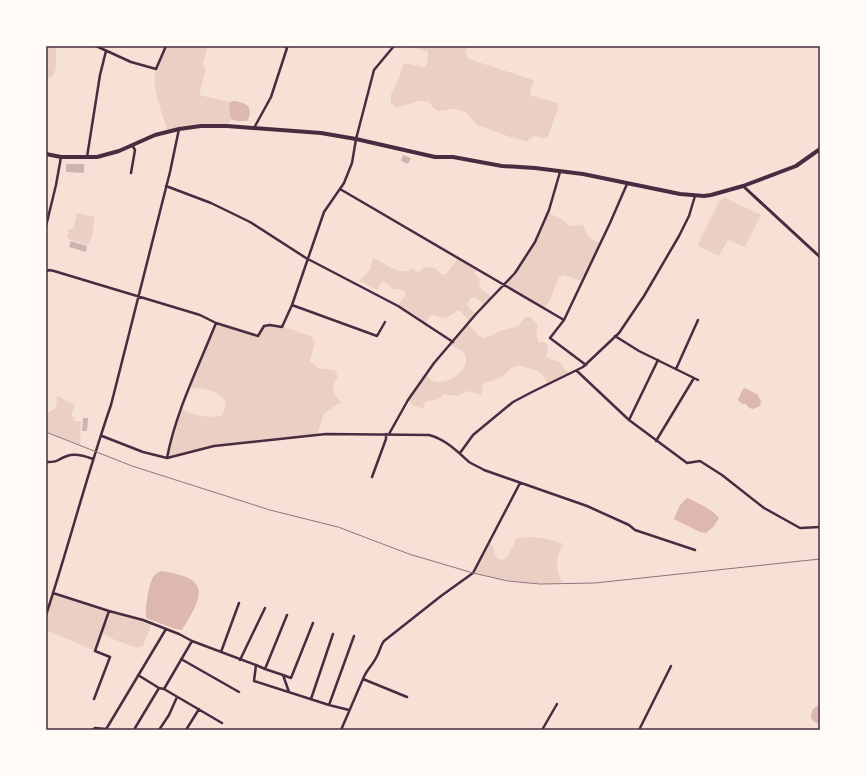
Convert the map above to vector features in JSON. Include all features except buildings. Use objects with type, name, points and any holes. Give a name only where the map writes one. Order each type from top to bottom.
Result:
[{"type":"highway","points":[[46,154],[61,157],[87,158],[106,155],[155,135],[179,129],[210,126],[254,128],[321,133],[356,139],[435,157],[453,157],[501,165],[583,174],[680,194],[711,195],[743,186],[796,166],[820,149]]},
{"type":"street","points":[[96,46],[106,52],[131,62],[156,69],[166,46]]},
{"type":"street","points":[[254,128],[271,97],[287,48],[285,46]]},
{"type":"street","points":[[46,272],[49,270],[54,271],[138,296],[200,315],[216,323],[258,336],[264,326],[270,325],[282,327],[292,305],[324,212],[344,182],[352,163],[356,139],[374,70],[394,46]]},
{"type":"street","points":[[87,158],[100,75],[106,52]]},
{"type":"street","points":[[46,615],[85,490],[93,459],[102,436],[111,405],[179,129]]},
{"type":"street","points":[[131,173],[135,150],[132,145]]},
{"type":"street","points":[[46,226],[61,157]]},
{"type":"street","points":[[372,477],[387,434],[426,374],[476,314],[515,273],[535,242],[556,191],[560,171]]},
{"type":"street","points":[[586,365],[550,338],[564,320],[627,184]]},
{"type":"street","points":[[166,186],[211,203],[250,222],[308,260],[398,306],[453,342]]},
{"type":"street","points":[[743,186],[820,257]]},
{"type":"street","points":[[340,189],[564,320]]},
{"type":"street","points":[[460,453],[473,436],[513,402],[586,365],[619,333],[644,296],[679,236],[689,216],[695,195]]},
{"type":"street","points":[[292,305],[377,336],[386,322]]},
{"type":"street","points":[[676,369],[698,320]]},
{"type":"street","points":[[167,458],[171,439],[188,388],[216,323]]},
{"type":"street","points":[[615,336],[698,380]]},
{"type":"street","points":[[629,420],[658,360]]},
{"type":"street","points":[[576,371],[629,420],[687,463],[700,461],[711,467],[764,509],[800,528],[820,527]]},
{"type":"street","points":[[656,441],[694,378]]},
{"type":"street","points":[[102,436],[144,452],[167,458],[214,446],[326,434],[429,435],[438,438],[460,453],[471,463],[484,470],[587,506],[629,525],[635,530],[695,550]]},
{"type":"street","points":[[46,462],[57,462],[68,455],[82,455],[93,459]]},
{"type":"street","points":[[341,730],[366,671],[378,656],[381,645],[384,641],[441,596],[473,573],[520,483]]},
{"type":"street","points":[[53,593],[143,620],[240,660],[291,678],[313,623]]},
{"type":"street","points":[[221,652],[239,603]]},
{"type":"street","points":[[240,660],[265,608]]},
{"type":"street","points":[[94,699],[110,657],[95,651],[109,611]]},
{"type":"street","points":[[265,669],[287,615]]},
{"type":"street","points":[[94,730],[95,728],[106,729],[166,629]]},
{"type":"street","points":[[311,699],[333,634]]},
{"type":"street","points":[[329,705],[354,636]]},
{"type":"street","points":[[164,689],[192,641]]},
{"type":"street","points":[[182,659],[239,692]]},
{"type":"street","points":[[256,665],[254,681],[349,710]]},
{"type":"street","points":[[638,730],[671,666]]},
{"type":"street","points":[[283,675],[289,692]]},
{"type":"street","points":[[138,676],[159,688],[164,689],[222,723]]},
{"type":"street","points":[[363,679],[407,697]]},
{"type":"street","points":[[135,728],[159,688]]},
{"type":"street","points":[[159,730],[177,697]]},
{"type":"street","points":[[542,730],[557,704]]},
{"type":"street","points":[[186,730],[199,709]]},
{"type":"shaded area","points":[[46,46],[57,46],[54,75],[46,78]]},
{"type":"shaded area","points":[[166,46],[208,46],[203,63],[206,69],[199,95],[230,102],[229,110],[231,119],[227,126],[200,126],[168,132],[155,88],[155,73],[159,59]]},
{"type":"shaded area","points":[[409,46],[468,46],[465,53],[469,59],[533,80],[534,82],[530,92],[532,96],[558,103],[558,108],[548,136],[545,138],[536,136],[527,142],[477,125],[466,112],[454,109],[439,111],[434,109],[429,102],[419,101],[395,108],[391,103],[391,94],[398,81],[403,65],[406,63],[423,67],[426,66],[428,60],[428,52]]},
{"type":"shaded area","points":[[235,101],[248,106],[250,114],[247,121],[237,121],[231,119],[229,110],[230,102]]},
{"type":"shaded area","points":[[725,198],[761,215],[745,247],[728,240],[719,256],[697,246],[720,200]]},
{"type":"shaded area","points":[[77,213],[95,217],[92,237],[88,245],[68,239],[67,237],[69,229],[74,227]]},
{"type":"shaded area","points":[[548,213],[560,218],[570,226],[583,225],[591,239],[601,243],[582,281],[564,275],[559,277],[550,300],[544,308],[504,284],[524,260]]},
{"type":"shaded area","points":[[373,258],[398,271],[406,271],[412,268],[418,273],[425,267],[435,268],[440,273],[446,274],[458,258],[478,269],[474,273],[479,278],[480,287],[491,297],[484,305],[476,297],[470,298],[467,305],[476,314],[470,321],[460,311],[457,311],[446,318],[433,315],[430,316],[425,323],[398,306],[406,293],[404,291],[400,289],[393,289],[383,282],[379,285],[378,290],[359,281],[371,269]]},
{"type":"shaded area","points":[[525,317],[531,317],[538,325],[538,340],[539,342],[544,342],[547,344],[548,350],[546,357],[559,362],[569,374],[547,385],[545,378],[538,371],[521,366],[515,366],[502,377],[483,384],[481,395],[468,391],[457,396],[444,394],[439,399],[425,402],[424,408],[419,408],[411,404],[408,400],[426,374],[433,381],[441,382],[451,379],[459,374],[465,366],[466,358],[462,351],[450,346],[468,324],[478,335],[484,338],[499,331],[519,325]]},
{"type":"shaded area","points":[[216,323],[258,336],[264,326],[270,325],[289,328],[312,337],[315,343],[310,361],[318,368],[335,370],[338,377],[335,380],[333,387],[335,394],[342,402],[324,413],[317,436],[214,446],[167,458],[181,408],[195,415],[210,417],[221,416],[225,408],[225,402],[217,393],[210,390],[188,388]]},
{"type":"shaded area","points":[[745,388],[758,395],[761,402],[760,406],[753,409],[739,401],[738,399]]},
{"type":"shaded area","points":[[57,396],[75,405],[71,414],[75,421],[81,421],[80,445],[46,432],[46,413],[54,409],[57,402]]},
{"type":"shaded area","points":[[687,498],[709,509],[719,518],[714,526],[706,533],[700,532],[674,519],[680,505]]},
{"type":"shaded area","points":[[517,538],[543,538],[564,544],[559,553],[557,564],[557,569],[563,583],[518,581],[473,573],[489,543],[493,546],[496,557],[502,560],[507,557]]},
{"type":"shaded area","points":[[161,571],[188,578],[195,583],[198,589],[198,597],[195,606],[182,630],[175,629],[146,618],[149,588],[154,575]]},
{"type":"shaded area","points":[[53,593],[152,623],[143,646],[137,648],[115,640],[102,633],[95,651],[46,630],[46,615]]},
{"type":"shaded area","points":[[820,706],[820,724],[813,721],[811,717],[813,709]]},
{"type":"railway","points":[[46,432],[132,466],[270,510],[338,527],[409,554],[473,573],[508,581],[540,584],[595,583],[820,559]]}]
